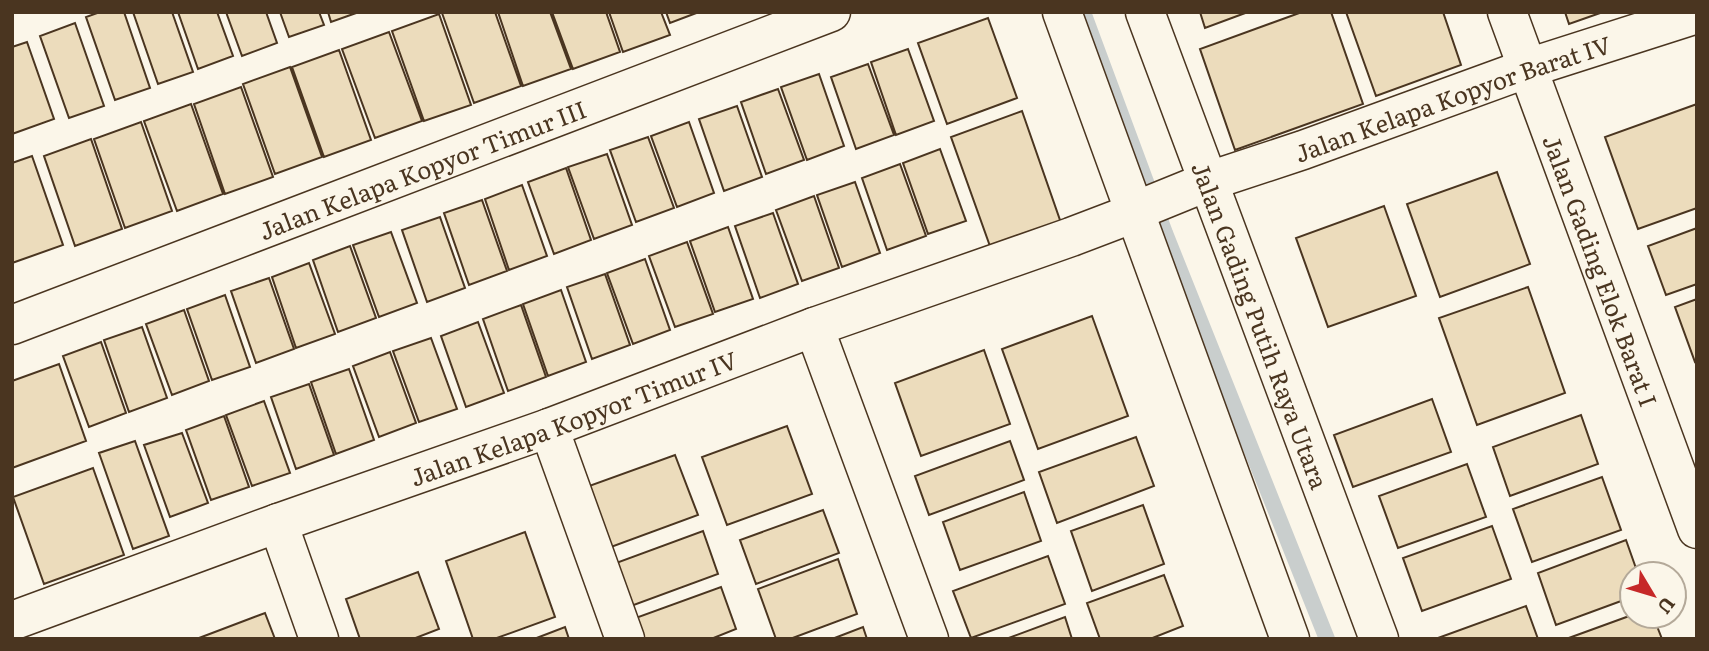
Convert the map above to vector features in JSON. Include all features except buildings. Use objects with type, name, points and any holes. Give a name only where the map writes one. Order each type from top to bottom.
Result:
[{"type":"street","name":"Jalan Kelapa Kopyor Timur III","points":[[12,326],[831,12]]},
{"type":"street","points":[[1062,12],[1140,210],[1290,639]]},
{"type":"street","name":"Jalan Gading Putih Raya Utara","points":[[1145,12],[1203,184],[1379,639]]},
{"type":"street","name":"Jalan Gading Elok Barat I","points":[[1507,12],[1697,529]]},
{"type":"street","name":"Jalan Kelapa Kopyor Barat IV","points":[[1140,210],[1203,184],[1528,68],[1697,14]]},
{"type":"street","name":"Jalan Kelapa Kopyor Timur IV","points":[[12,621],[278,523],[549,428],[814,327],[1072,237],[1140,210]]},
{"type":"street","points":[[814,327],[929,639]]},
{"type":"street","points":[[549,428],[625,639]]},
{"type":"street","points":[[278,523],[319,639]]},
{"type":"waterway","points":[[1083,12],[1165,233],[1327,639]]}]
